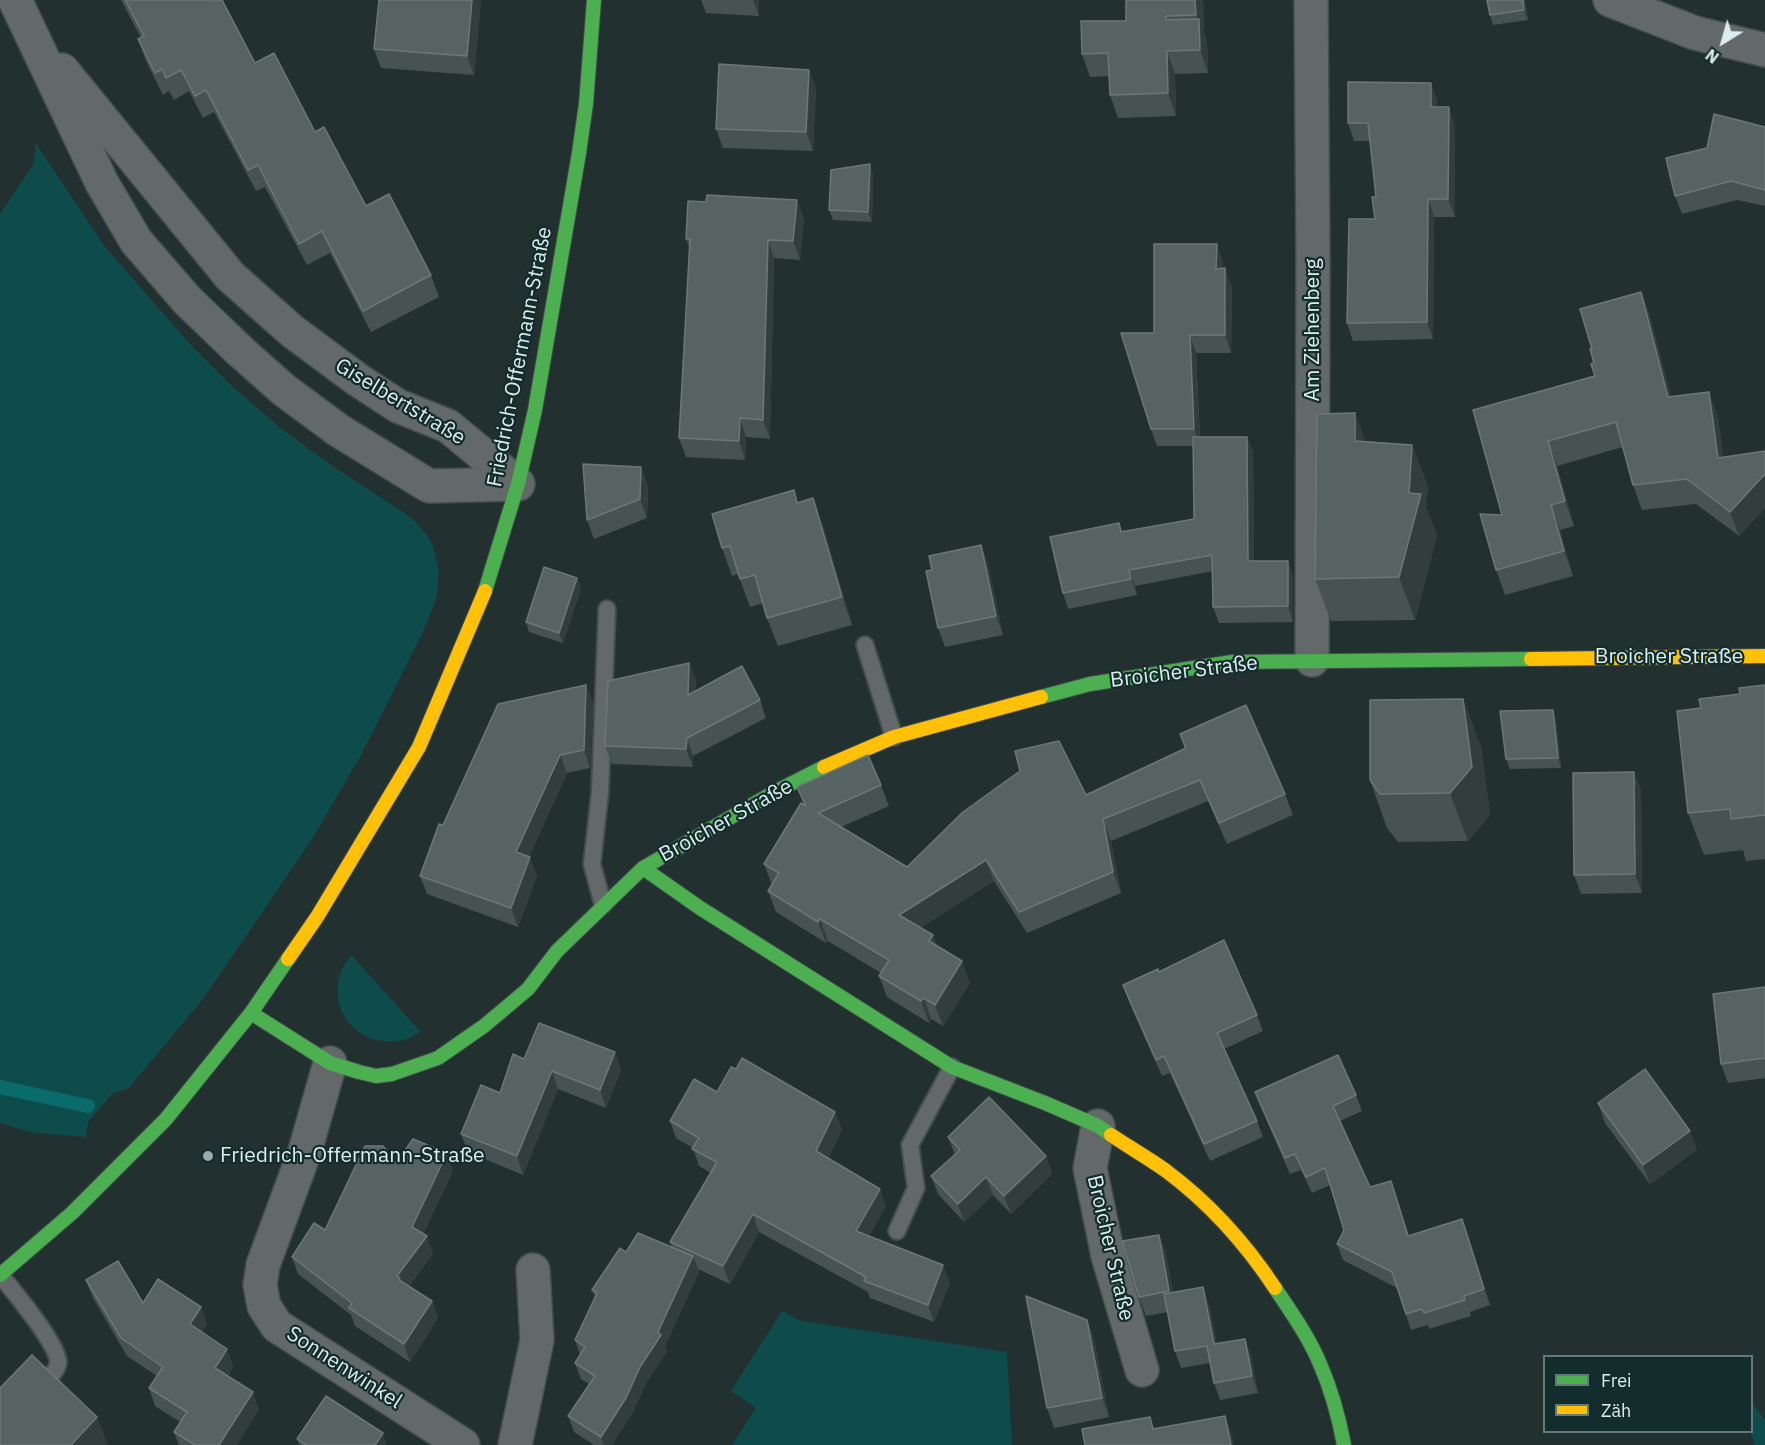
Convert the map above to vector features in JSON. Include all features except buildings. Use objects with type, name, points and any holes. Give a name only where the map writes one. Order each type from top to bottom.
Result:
[{"type":"street","name":"Giselbertstraße","points":[[15,0],[102,183],[136,241],[188,300],[240,351],[284,390],[338,430],[429,486],[518,484]]},
{"type":"street","name":"Friedrich-Offermann-Straße","points":[[0,1275],[72,1213],[166,1119],[251,1013],[317,917],[419,747],[473,621],[518,484],[535,410],[575,182],[586,104],[594,0]]},
{"type":"street","name":"Am Ziehenberg","points":[[1311,0],[1312,660]]},
{"type":"street","points":[[1610,0],[1695,33],[1765,50]]},
{"type":"street","name":"Giselbertstraße","points":[[28,29],[231,276],[292,331],[358,380],[398,406],[448,426],[518,484]]},
{"type":"street","name":"Broicher Straße","points":[[251,1013],[330,1063],[376,1076],[392,1074],[438,1058],[483,1026],[528,989],[557,951],[643,868],[771,794],[894,736],[1090,684],[1232,662],[1765,656]]},
{"type":"street","name":"Broicher Straße","points":[[643,868],[700,908],[952,1067],[1098,1126],[1166,1171],[1218,1217],[1258,1262],[1298,1323],[1320,1364],[1344,1445]]},
{"type":"street","name":"Sonnenwinkel","points":[[330,1063],[304,1151],[263,1265],[260,1285],[264,1306],[277,1326],[463,1445]]},
{"type":"street","name":"Broicher Straße","points":[[1098,1126],[1090,1167],[1108,1256],[1142,1370]]},
{"type":"street","points":[[515,1445],[537,1340],[533,1270]]},
{"type":"lane","points":[[603,905],[592,864],[600,792],[607,609]]},
{"type":"lane","points":[[865,645],[894,736]]},
{"type":"lane","points":[[897,1231],[916,1188],[910,1145],[952,1067]]},
{"type":"lane","points":[[0,1275],[25,1304],[57,1354],[58,1364],[39,1387],[0,1411]]},
{"type":"shaded area","points":[[34,141],[106,248],[189,343],[233,387],[283,430],[334,467],[411,517],[427,535],[433,546],[439,572],[436,600],[421,636],[360,757],[312,839],[203,999],[128,1089],[113,1093],[88,1122],[86,1137],[35,1133],[0,1123],[0,214],[33,165],[36,150]]},
{"type":"shaded area","points":[[351,955],[421,1032],[408,1039],[384,1041],[359,1032],[349,1023],[338,1000],[338,986],[341,971]]},
{"type":"shaded area","points":[[782,1311],[801,1321],[1007,1352],[1012,1445],[732,1445],[756,1408],[731,1391]]},
{"type":"shaded area","points":[[1753,1403],[1765,1421],[1765,1445],[1755,1445],[1750,1433],[1753,1433]]},
{"type":"waterway","points":[[0,1087],[88,1106]]},
{"type":"traffic: fast","points":[[485,591],[518,484],[535,410],[579,153],[586,104],[594,0]]},
{"type":"traffic: fast","points":[[1041,697],[1090,684],[1232,662],[1531,659]]},
{"type":"traffic: fast","points":[[251,1013],[330,1063],[359,1072],[376,1076],[392,1074],[438,1058],[484,1026],[528,989],[557,951],[643,868],[771,794],[824,767]]},
{"type":"traffic: fast","points":[[643,868],[700,908],[952,1067],[1045,1103],[1098,1126],[1111,1135]]},
{"type":"traffic: fast","points":[[0,1275],[72,1213],[166,1119],[251,1013],[288,959]]},
{"type":"traffic: fast","points":[[1275,1288],[1316,1354],[1328,1383],[1344,1445]]},
{"type":"traffic: slow","points":[[288,959],[317,917],[419,747],[485,591]]},
{"type":"traffic: slow","points":[[1531,659],[1765,656]]},
{"type":"traffic: slow","points":[[824,767],[894,737],[1041,697]]},
{"type":"traffic: slow","points":[[1111,1135],[1181,1182],[1239,1240],[1275,1288]]},
{"type":"place","name":"Friedrich-Offermann-Straße","points":[[208,1156]]}]
